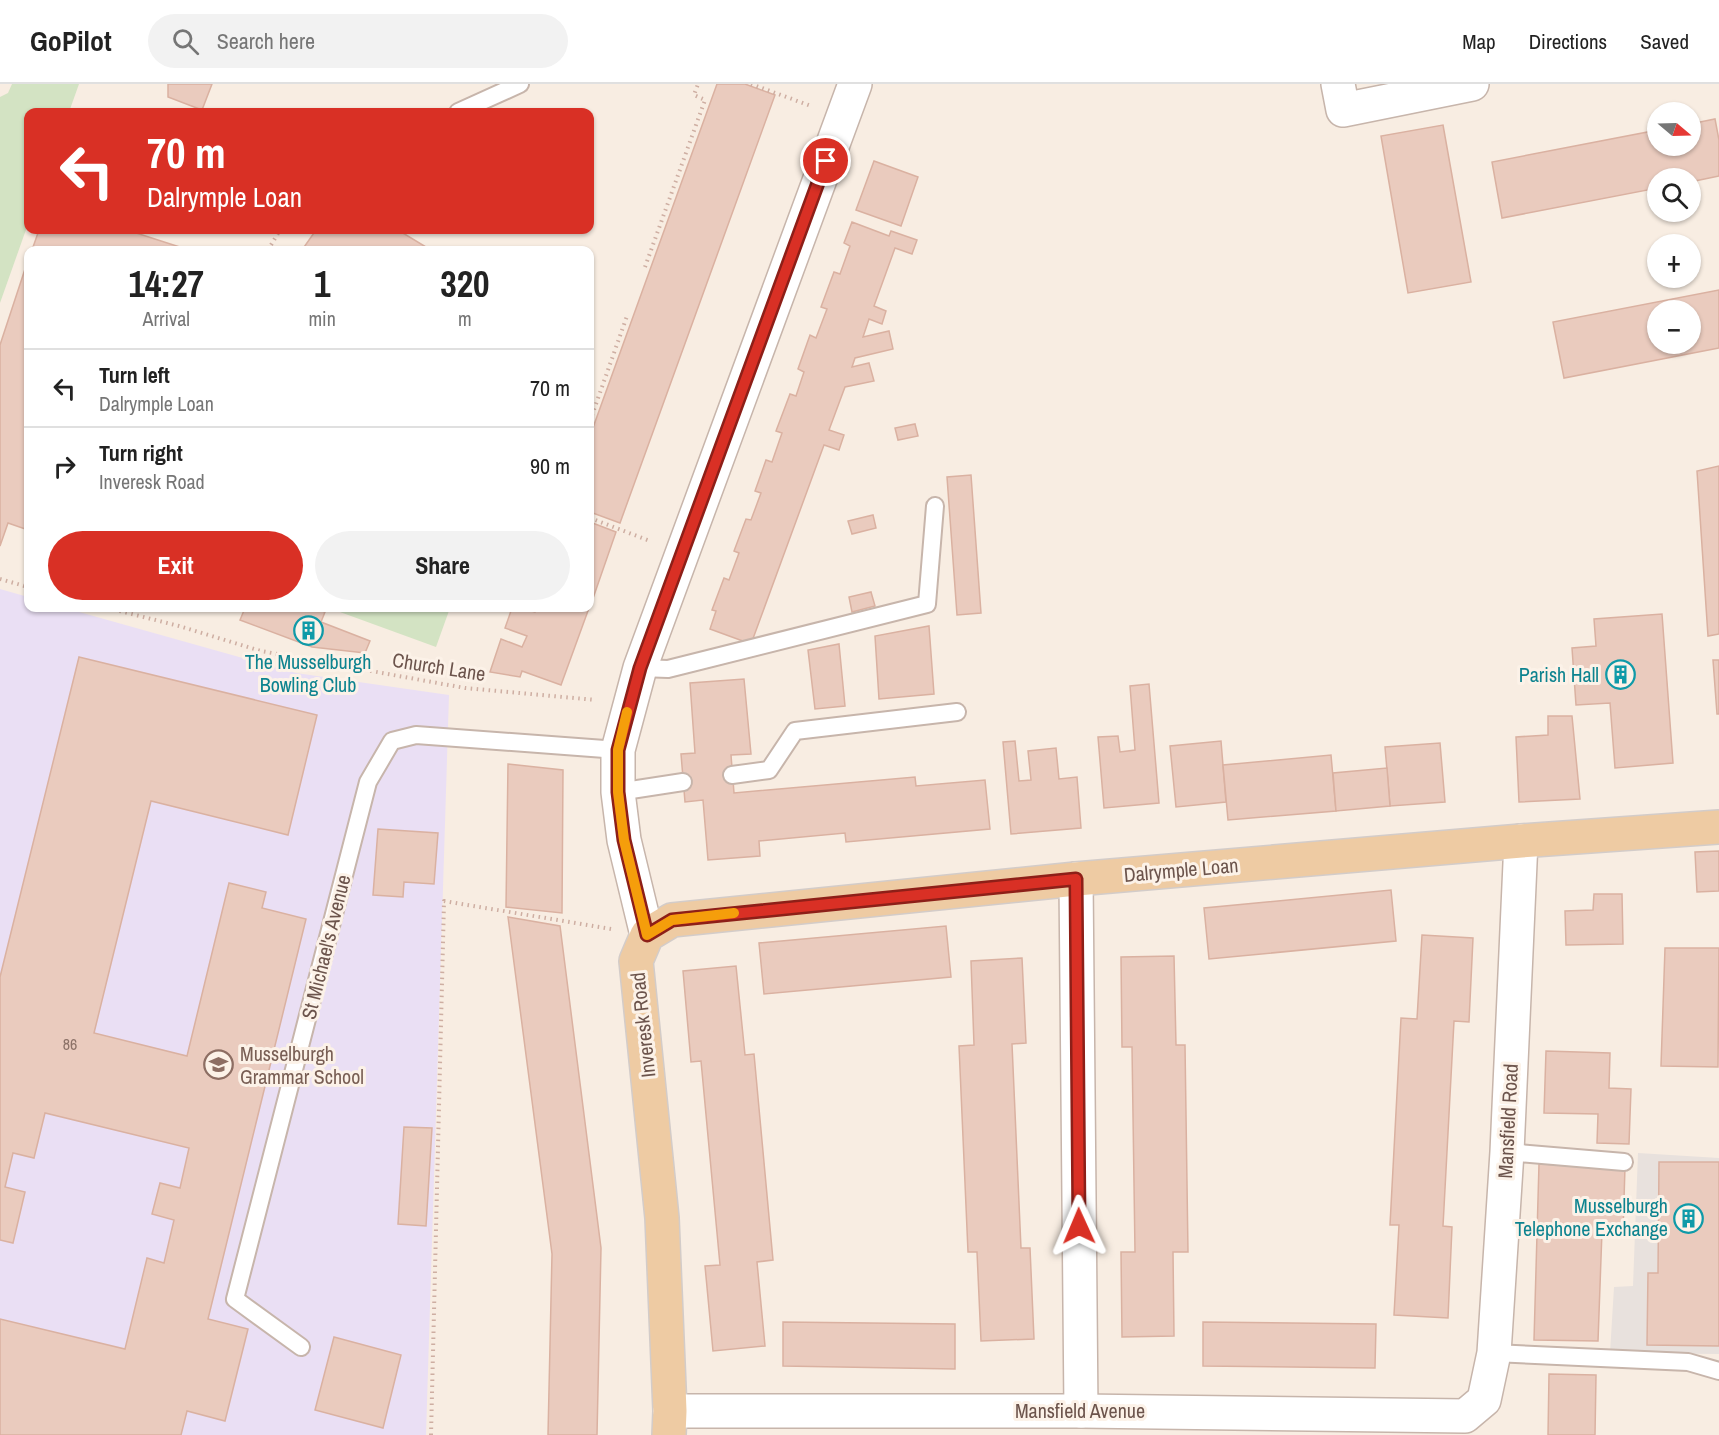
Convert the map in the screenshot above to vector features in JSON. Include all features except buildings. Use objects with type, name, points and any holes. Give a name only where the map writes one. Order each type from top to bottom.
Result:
[{"type":"main road","name":"Dalrymple Loan","points":[[647,935],[672,920],[1076,879],[1521,841],[1719,827]]},
{"type":"main road","name":"Inveresk Road","points":[[647,935],[636,961],[662,1218],[670,1423]]},
{"type":"street","points":[[647,935],[624,840],[618,792],[618,750],[629,703],[682,552],[855,84]]},
{"type":"street","points":[[1338,84],[1344,110],[1472,84]]},
{"type":"street","name":"Mansfield Road","points":[[1484,1400],[1494,1353],[1507,1152],[1521,841]]},
{"type":"street","points":[[1076,879],[1081,1411]]},
{"type":"street","name":"Mansfield Avenue","points":[[670,1423],[1081,1411],[1465,1416],[1484,1400]]},
{"type":"lane","points":[[467,108],[520,84]]},
{"type":"lane","points":[[640,668],[668,669],[927,604],[935,506]]},
{"type":"lane","points":[[732,775],[769,770],[795,731],[957,712]]},
{"type":"lane","name":"St Michael's Avenue","points":[[301,1347],[235,1299],[368,782],[392,741],[416,735],[618,750]]},
{"type":"lane","points":[[618,792],[683,782]]},
{"type":"lane","points":[[1507,1152],[1624,1162]]},
{"type":"lane","points":[[1494,1353],[1688,1362],[1719,1371]]},
{"type":"path","points":[[645,267],[705,100],[694,96],[698,84]]},
{"type":"path","points":[[751,84],[842,118]]},
{"type":"path","points":[[594,410],[627,316]]},
{"type":"path","points":[[594,519],[682,552]]},
{"type":"path","points":[[0,579],[24,586]]},
{"type":"path","name":"Church Lane","points":[[124,612],[261,651],[465,688],[629,703]]},
{"type":"path","points":[[431,1435],[444,901],[647,935]]},
{"type":"shaded area","name":"Musselburgh Grammar School","points":[[0,589],[24,596],[24,612],[79,612],[296,673],[449,695],[426,1435],[0,1435]]},
{"type":"shaded area","name":"Musselburgh Telephone Exchange","points":[[1638,1153],[1719,1158],[1719,1354],[1610,1353],[1614,1287],[1633,1286]]},
{"type":"green space","points":[[12,84],[79,84],[70,108],[24,108],[24,234],[0,303],[0,97],[8,93]]},
{"type":"green space","points":[[340,612],[449,612],[436,647]]},
{"type":"slow traffic","points":[[627,712],[618,750],[620,816],[647,935],[672,920],[734,913]]},
{"type":"place","name":"The Musselburgh Bowling Club","points":[[308,631]]},
{"type":"place","name":"Parish Hall","points":[[1620,675]]},
{"type":"place","name":"Musselburgh Grammar School","points":[[219,1065]]},
{"type":"place","name":"Musselburgh Telephone Exchange","points":[[1689,1218]]},
{"type":"route","points":[[826,161],[629,703],[618,750],[618,792],[624,840],[647,935],[672,920],[1076,879],[1079,1226]]}]
